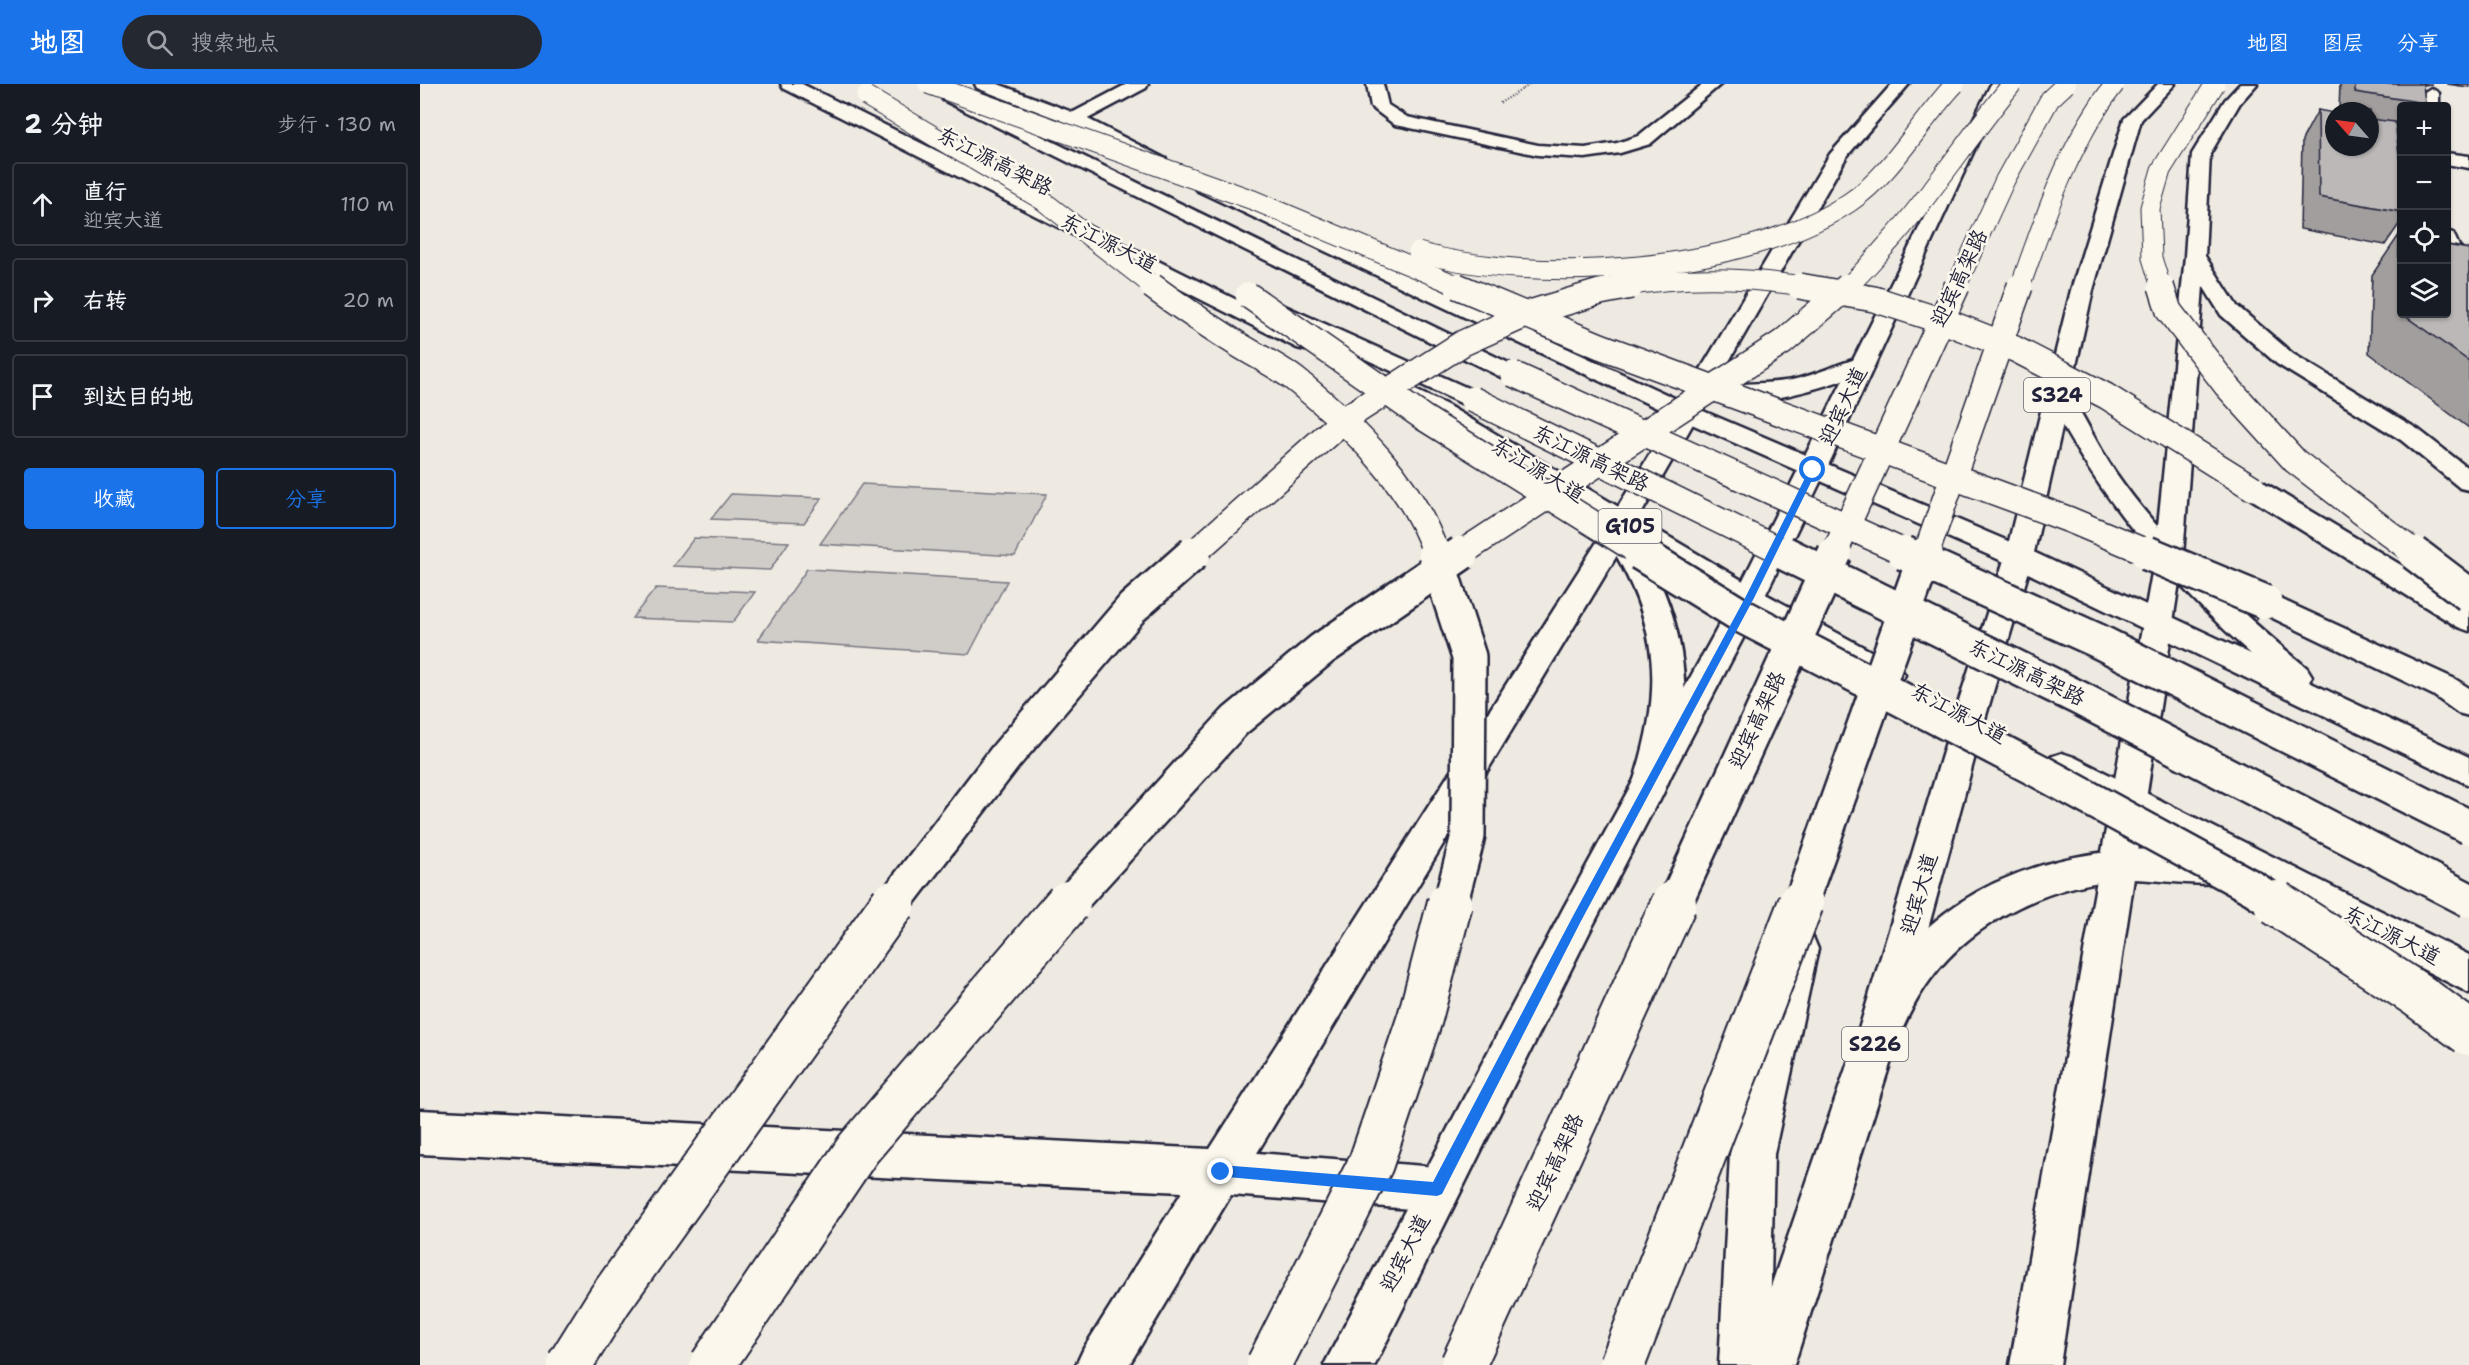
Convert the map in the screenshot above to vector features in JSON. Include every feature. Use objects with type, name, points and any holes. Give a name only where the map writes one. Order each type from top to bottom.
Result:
[{"type":"main road","name":"东江源大道","points":[[789,84],[1438,410],[1590,502],[1620,527],[1969,719],[2469,975]]},
{"type":"main road","points":[[926,84],[1253,200],[1384,243],[1461,263],[1529,269],[1657,264],[1740,247],[1809,227],[1851,202],[1889,166],[1924,117],[1955,84]]},
{"type":"main road","name":"东江源高架路","points":[[926,84],[1513,374],[2096,640],[2469,827]]},
{"type":"main road","points":[[983,84],[1074,119],[1242,206],[1618,382],[1692,403],[1813,470],[2019,557],[2469,772]]},
{"type":"main road","points":[[1074,119],[1140,84]]},
{"type":"main road","points":[[1376,84],[1380,107],[1401,121],[1538,150],[1585,153],[1620,148],[1644,140],[1713,84]]},
{"type":"main road","points":[[1101,1365],[1620,527],[1839,154],[1901,84]]},
{"type":"main road","name":"迎宾大道","points":[[1349,1365],[1576,919],[1647,792],[1749,598],[1813,470],[1989,100],[2000,84]]},
{"type":"main road","points":[[712,1365],[858,1149],[1082,887],[1235,721],[1322,649],[1495,531],[1783,342],[1860,276],[1926,199],[1979,125],[2012,84]]},
{"type":"main road","name":"迎宾高架路","points":[[1463,1365],[2005,180],[2050,99],[2066,84]]},
{"type":"main road","points":[[1622,1365],[1822,848],[2054,190],[2096,108],[2115,84]]},
{"type":"main road","name":"迎宾大道","points":[[1769,1365],[1877,1039],[1969,719],[2019,557],[2082,290],[2133,119],[2168,84]]},
{"type":"main road","points":[[2215,84],[2161,170],[2150,208],[2152,258],[2169,310],[2226,385],[2295,461],[2469,595]]},
{"type":"main road","points":[[2034,1365],[2169,556],[2195,256],[2201,154],[2233,100],[2249,84]]},
{"type":"main road","name":"东江源高架路","points":[[1078,203],[858,92],[1042,200],[1124,266],[1200,321],[1296,380],[1365,443],[1397,480],[1430,537],[1469,657],[1467,836],[1420,1018],[1371,1163],[1269,1365]]},
{"type":"main road","points":[[2451,159],[2469,162]]},
{"type":"main road","points":[[1253,200],[1600,346],[2070,520],[2265,602],[2444,687],[2469,704]]},
{"type":"main road","points":[[2451,250],[2469,266]]},
{"type":"main road","points":[[2195,256],[2229,310],[2285,359],[2410,435],[2469,482]]},
{"type":"main road","name":"东江源高架路","points":[[1210,273],[1248,295],[1472,399],[2079,698],[2469,900]]},
{"type":"main road","points":[[569,1365],[609,1301],[882,918],[1006,756],[1133,607],[1346,418],[1463,343],[1530,313],[1600,291],[1651,282],[1713,278],[1782,283],[1874,299],[2015,349],[2106,396],[2469,620]]},
{"type":"main road","points":[[1248,295],[1424,418],[1742,616],[2039,771],[2253,888],[2416,994],[2469,1033]]},
{"type":"main road","points":[[1692,403],[1737,394],[1775,391],[1818,382],[1863,364]]},
{"type":"main road","points":[[2057,394],[2078,436],[2107,482],[2145,532],[2196,586],[2259,645],[2334,708]]},
{"type":"main road","points":[[1620,527],[1631,554],[1647,582],[1659,614],[1667,655],[1669,698],[1662,745],[1647,792]]},
{"type":"main road","points":[[1744,1365],[1752,1154],[1822,848]]},
{"type":"main road","points":[[1877,1039],[1899,993],[1927,954],[1960,922],[2000,897],[2044,880],[2099,867],[2158,864],[2221,868],[2288,881]]},
{"type":"main road","points":[[420,1132],[1221,1172],[1437,1189]]},
{"type":"shaded area","points":[[862,484],[1047,494],[1015,556],[820,544]]},
{"type":"shaded area","points":[[731,494],[822,498],[804,523],[711,519]]},
{"type":"shaded area","points":[[694,538],[789,542],[770,570],[673,566]]},
{"type":"shaded area","points":[[807,569],[1007,581],[969,654],[758,640]]},
{"type":"shaded area","points":[[656,588],[755,592],[733,622],[632,618]]},
{"type":"building","points":[[2355,84],[2423,84],[2425,102],[2419,102],[2355,92]]},
{"type":"building","points":[[2318,110],[2325,111],[2325,156],[2379,156],[2379,120],[2395,122],[2397,211],[2319,197]]},
{"type":"building","points":[[2451,246],[2469,249],[2469,361],[2408,318],[2451,318]]},
{"type":"route","points":[[1221,1172],[1437,1189],[1576,919],[1647,792],[1749,598],[1813,470]]}]
